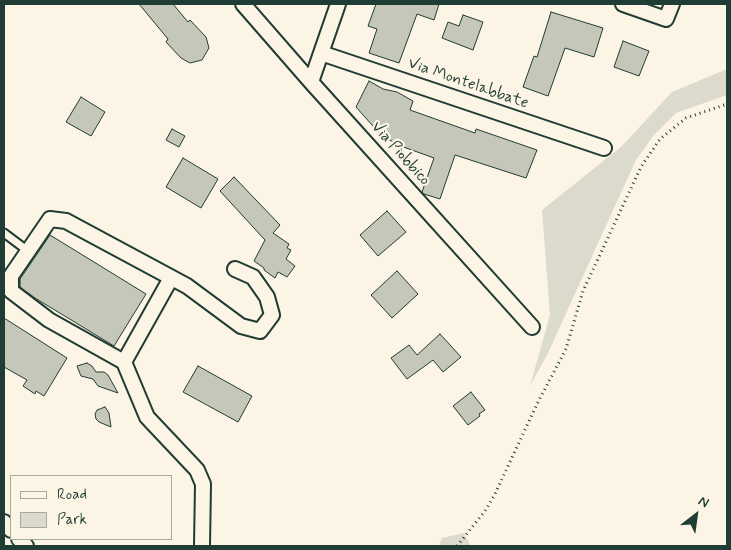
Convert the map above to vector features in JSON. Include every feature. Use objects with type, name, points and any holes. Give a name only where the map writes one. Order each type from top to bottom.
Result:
[{"type":"street","name":"Via Piobbico","points":[[243,4],[532,327]]},
{"type":"street","points":[[311,82],[338,4]]},
{"type":"street","points":[[623,4],[666,19],[672,4]]},
{"type":"street","name":"Via Montelabbate","points":[[321,53],[604,148]]},
{"type":"street","points":[[202,546],[204,484],[197,470],[147,418],[124,362],[49,320],[11,290],[11,276],[50,219],[66,220],[187,286],[241,326],[260,331],[272,315],[267,297],[253,278],[235,269]]},
{"type":"street","points":[[124,362],[171,278]]},
{"type":"lane","points":[[4,234],[28,251]]},
{"type":"path","points":[[457,546],[485,511],[494,496],[537,404],[566,349],[583,291],[642,166],[660,139],[686,118],[727,104]]},
{"type":"green space","points":[[727,69],[727,95],[676,113],[654,135],[636,160],[548,353],[530,386],[550,315],[542,210],[621,147],[672,92]]},
{"type":"green space","points":[[464,533],[471,546],[439,546],[442,538]]},
{"type":"building","points":[[139,4],[173,4],[188,22],[190,20],[206,37],[209,48],[202,60],[190,63],[181,58],[166,42],[168,39]]},
{"type":"building","points":[[376,4],[439,4],[434,20],[417,14],[399,63],[369,53],[377,29],[368,26]]},
{"type":"building","points":[[551,12],[603,28],[594,57],[565,48],[548,96],[523,87],[534,56],[537,57]]},
{"type":"building","points":[[463,15],[483,22],[473,50],[442,38],[448,22],[459,26]]},
{"type":"building","points":[[623,41],[649,51],[639,76],[614,67]]},
{"type":"building","points":[[369,81],[383,89],[397,92],[413,101],[410,110],[475,133],[476,129],[537,150],[526,178],[455,155],[440,199],[424,194],[422,192],[434,158],[398,145],[380,134],[356,107]]},
{"type":"building","points":[[81,97],[105,112],[91,136],[66,122]]},
{"type":"building","points":[[172,129],[185,136],[179,147],[166,140]]},
{"type":"building","points":[[183,158],[218,179],[201,208],[166,187]]},
{"type":"building","points":[[234,177],[280,225],[273,233],[289,244],[287,248],[291,250],[286,259],[295,266],[287,277],[278,272],[275,278],[254,261],[265,240],[220,191]]},
{"type":"building","points":[[387,211],[406,232],[378,256],[360,235]]},
{"type":"building","points":[[50,235],[146,294],[114,346],[20,287],[20,279]]},
{"type":"building","points":[[397,271],[418,294],[392,318],[371,295]]},
{"type":"building","points":[[4,318],[67,358],[44,396],[36,391],[35,394],[23,386],[27,380],[4,367]]},
{"type":"building","points":[[440,334],[461,357],[443,372],[433,360],[407,379],[391,358],[409,345],[417,355]]},
{"type":"building","points":[[87,363],[96,372],[104,372],[108,375],[118,393],[98,386],[93,379],[81,376],[77,366]]},
{"type":"building","points":[[198,366],[252,396],[238,422],[183,392]]},
{"type":"building","points":[[471,392],[485,410],[468,425],[453,406]]},
{"type":"building","points":[[105,407],[109,413],[111,427],[96,419],[95,414],[97,410]]}]
